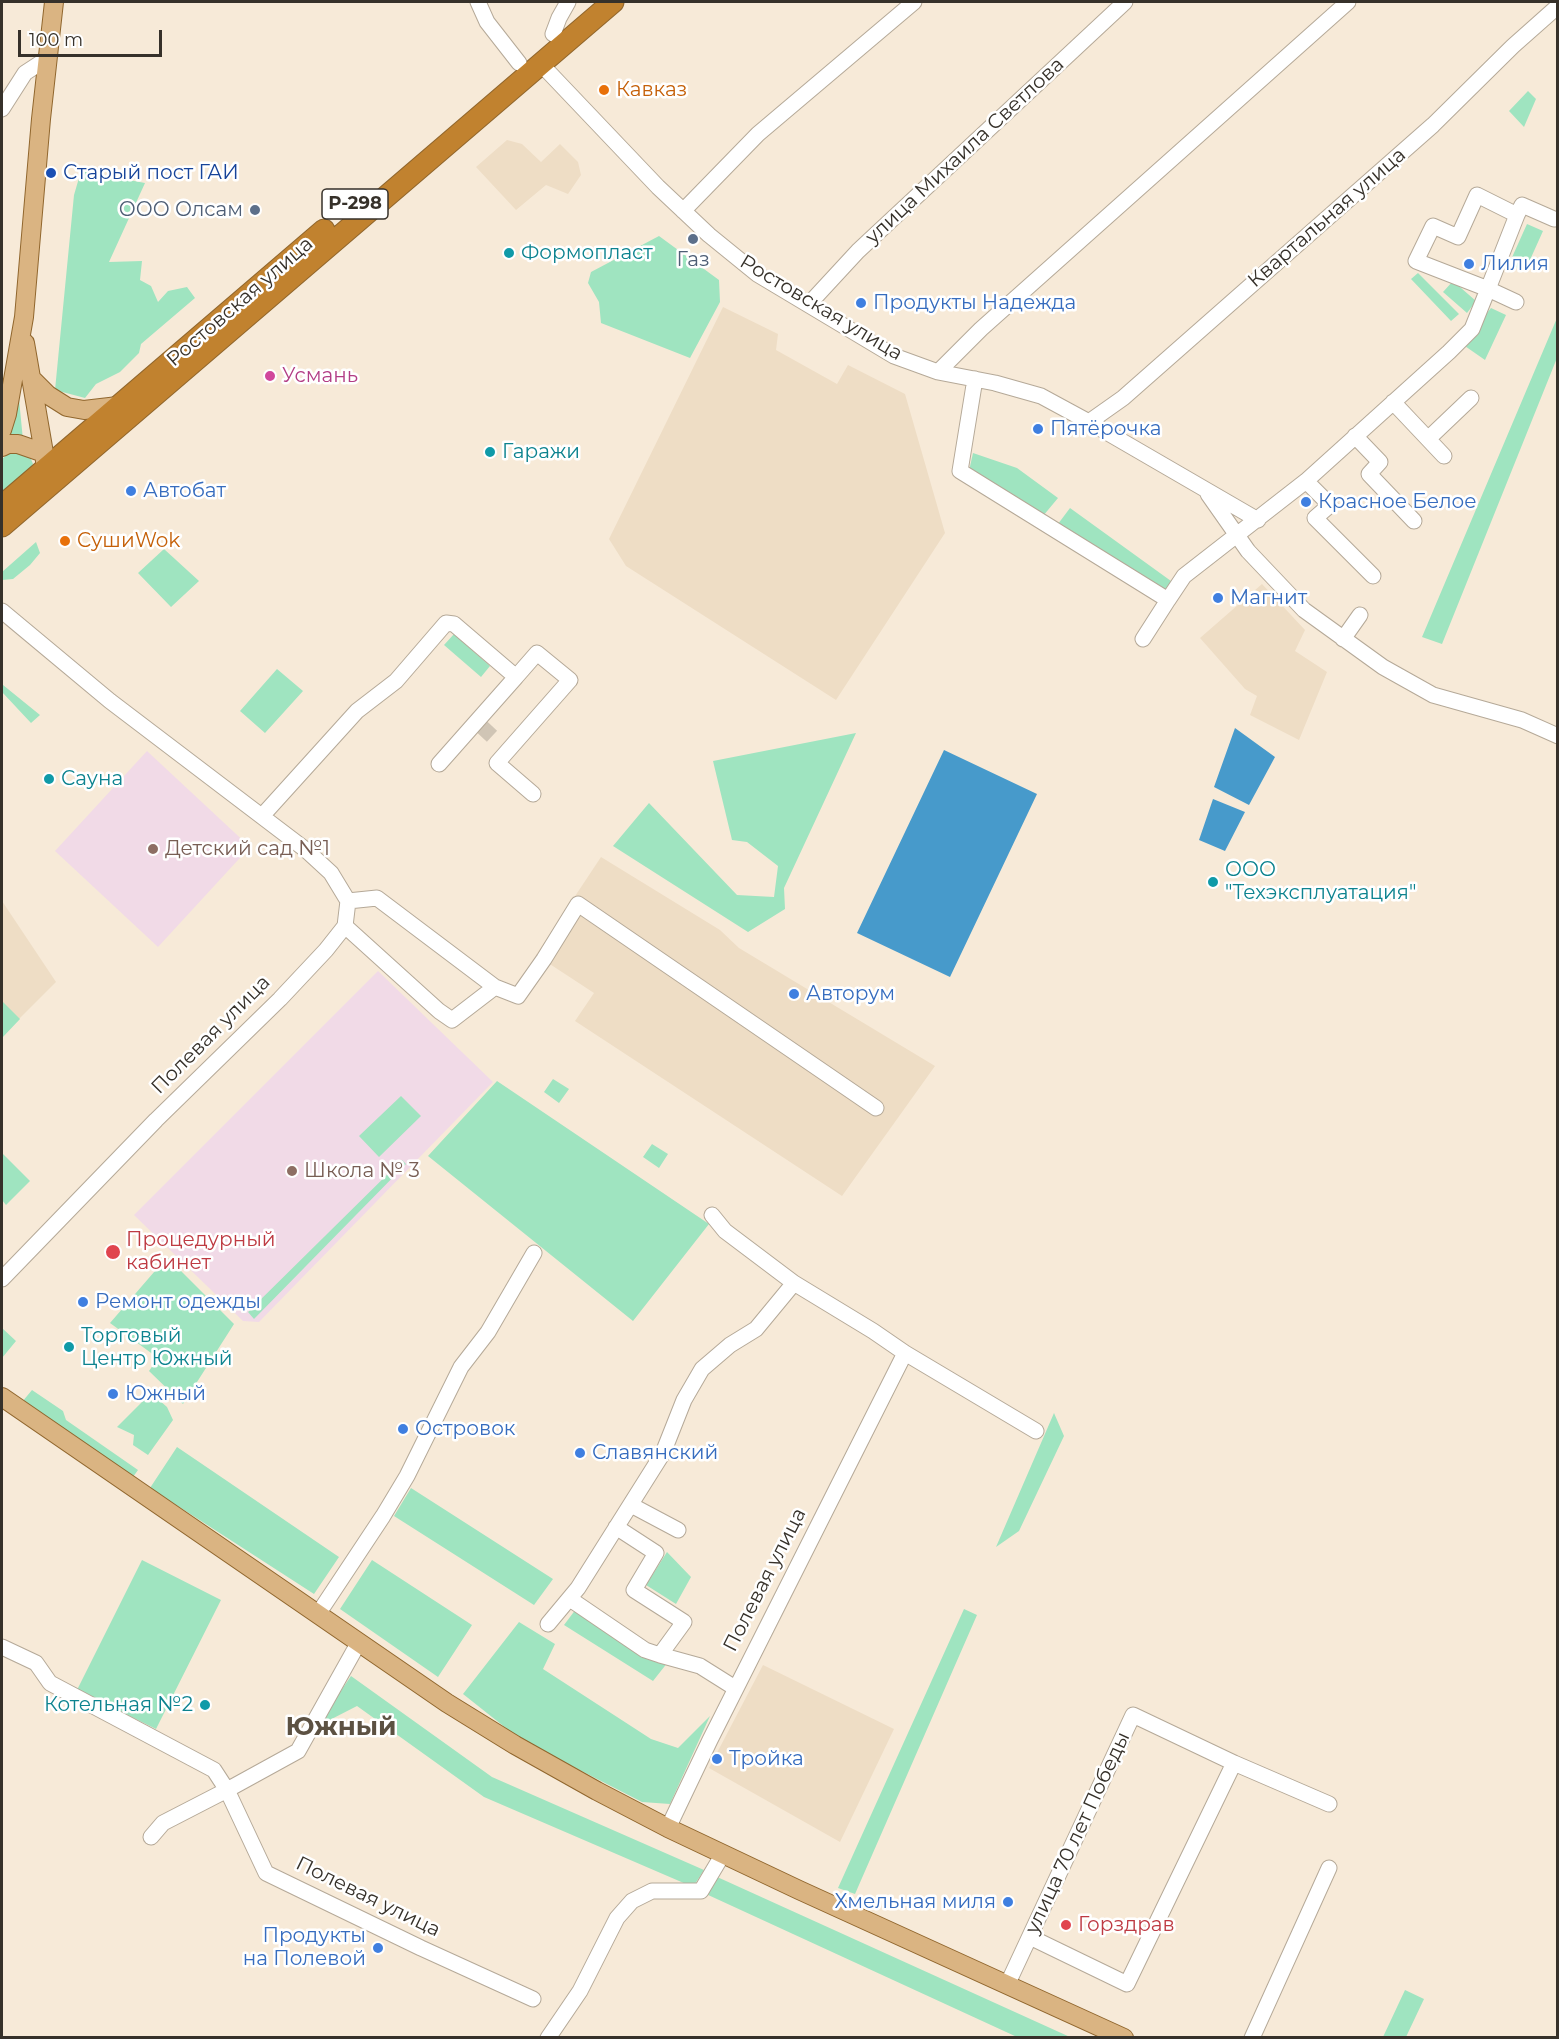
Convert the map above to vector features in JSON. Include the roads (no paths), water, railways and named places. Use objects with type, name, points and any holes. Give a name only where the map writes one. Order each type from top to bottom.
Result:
[{"type":"highway","name":"Ростовская улица","points":[[118,406],[592,2]]},
{"type":"highway","name":"Ростовская улица","points":[[41,491],[613,2]]},
{"type":"highway","name":"Р-298","points":[[2,506],[45,461],[118,406]]},
{"type":"highway","name":"Р-298","points":[[2,526],[41,491]]},
{"type":"main road","points":[[2,430],[7,414],[24,317],[54,2]]},
{"type":"main road","points":[[24,317],[26,349],[45,461],[41,491]]},
{"type":"main road","points":[[31,378],[48,395],[67,407],[84,410],[118,406]]},
{"type":"main road","points":[[2,447],[8,444],[18,444],[45,461]]},
{"type":"main road","points":[[3,1399],[447,1703],[515,1745],[668,1828],[1124,2037]]},
{"type":"street","points":[[478,2],[487,22],[519,63]]},
{"type":"street","name":"Ростовская улица","points":[[553,34],[568,2]]},
{"type":"street","points":[[683,211],[758,134],[914,2]]},
{"type":"street","name":"улица Михаила Светлова","points":[[809,304],[858,251],[1125,2]]},
{"type":"street","points":[[938,372],[981,329],[1348,2]]},
{"type":"street","name":"Квартальная улица","points":[[1089,422],[1123,398],[1433,125],[1513,45],[1557,6]]},
{"type":"street","points":[[2,109],[25,73],[48,58]]},
{"type":"street","name":"Ростовская улица","points":[[540,63],[657,187],[709,235],[757,274],[894,356],[938,372],[1041,396],[1089,422],[1204,489],[1248,551],[1304,610],[1383,668],[1433,695],[1522,720],[1557,736]]},
{"type":"street","points":[[1516,302],[1416,261],[1433,226],[1458,237],[1477,195],[1517,214]]},
{"type":"street","points":[[1143,639],[1184,576],[1306,481],[1472,329],[1522,205],[1554,219]]},
{"type":"street","points":[[975,379],[960,471],[1168,600]]},
{"type":"street","points":[[1429,438],[1471,398]]},
{"type":"street","points":[[1393,402],[1444,456]]},
{"type":"street","points":[[1355,436],[1380,462],[1369,474],[1414,521]]},
{"type":"street","points":[[1306,481],[1330,505],[1315,518],[1373,576]]},
{"type":"street","points":[[1204,489],[1258,520]]},
{"type":"street","points":[[1343,639],[1360,615]]},
{"type":"street","points":[[4,618],[306,850],[331,873],[348,901],[345,926],[439,1011],[452,1020],[495,987]]},
{"type":"street","points":[[262,816],[357,711],[396,681],[446,623],[454,624],[516,677]]},
{"type":"street","points":[[439,764],[478,724],[537,653],[570,680],[502,746],[497,763],[533,794]]},
{"type":"street","points":[[348,901],[378,898],[495,987],[518,996],[578,904],[876,1108]]},
{"type":"street","name":"Полевая улица","points":[[2,1279],[156,1120],[280,999],[345,926]]},
{"type":"street","points":[[712,1215],[725,1231],[794,1283],[1035,1431]]},
{"type":"street","points":[[318,1614],[407,1476],[461,1367],[488,1332],[534,1253]]},
{"type":"street","points":[[548,1624],[570,1599],[663,1453],[684,1400],[702,1369],[730,1346],[756,1329],[794,1283]]},
{"type":"street","name":"Полевая улица","points":[[668,1828],[735,1688],[905,1353]]},
{"type":"street","points":[[631,1505],[678,1530]]},
{"type":"street","points":[[616,1527],[656,1553],[634,1590],[684,1622],[660,1655]]},
{"type":"street","points":[[570,1599],[645,1650],[700,1666],[735,1688]]},
{"type":"street","points":[[151,1837],[163,1823],[298,1751],[359,1642]]},
{"type":"street","name":"Полевая улица","points":[[2,1647],[36,1663],[50,1683],[214,1770],[227,1790],[266,1873],[532,2000]]},
{"type":"street","name":"улица 70 лет Победы","points":[[1008,1983],[1133,1715],[1234,1764],[1329,1804]]},
{"type":"street","points":[[1030,1937],[1127,1984],[1234,1764]]},
{"type":"street","points":[[548,2037],[580,1991],[617,1918],[632,1901],[652,1891],[702,1891],[723,1854]]},
{"type":"street","points":[[1251,2037],[1329,1868]]},
{"type":"water","points":[[1235,728],[1275,757],[1249,805],[1214,787]]},
{"type":"water","points":[[944,750],[1037,794],[950,977],[857,933]]},
{"type":"water","points":[[1213,799],[1245,812],[1225,851],[1199,840]]},
{"type":"tunnel","points":[[481,726],[496,740]]},
{"type":"place","name":"Кавказ","points":[[604,90]]},
{"type":"place","name":"Старый пост ГАИ","points":[[51,173]]},
{"type":"place","name":"ООО Олсам","points":[[255,210]]},
{"type":"place","name":"Газ","points":[[693,239]]},
{"type":"place","name":"Формопласт","points":[[509,253]]},
{"type":"place","name":"Лилия","points":[[1469,264]]},
{"type":"place","name":"Продукты Надежда","points":[[861,303]]},
{"type":"place","name":"Усмань","points":[[270,376]]},
{"type":"place","name":"Пятёрочка","points":[[1038,429]]},
{"type":"place","name":"Гаражи","points":[[490,452]]},
{"type":"place","name":"Автобат","points":[[131,491]]},
{"type":"place","name":"Красное Белое","points":[[1306,502]]},
{"type":"place","name":"CушиWok","points":[[65,541]]},
{"type":"place","name":"Магнит","points":[[1218,598]]},
{"type":"place","name":"Сауна","points":[[49,779]]},
{"type":"place","name":"Детский сад №1","points":[[153,849]]},
{"type":"place","name":"ООО \"Техэксплуатация\"","points":[[1213,882]]},
{"type":"place","name":"Авторум","points":[[794,994]]},
{"type":"place","name":"Школа № 3","points":[[292,1171]]},
{"type":"place","name":"Процедурный кабинет","points":[[113,1252]]},
{"type":"place","name":"Ремонт одежды","points":[[83,1302]]},
{"type":"place","name":"Торговый Центр Южный","points":[[69,1347]]},
{"type":"place","name":"Южный","points":[[113,1394]]},
{"type":"place","name":"Островок","points":[[403,1429]]},
{"type":"place","name":"Славянский","points":[[580,1453]]},
{"type":"place","name":"Котельная №2","points":[[205,1705]]},
{"type":"place","name":"Тройка","points":[[717,1759]]},
{"type":"place","name":"Хмельная миля","points":[[1008,1902]]},
{"type":"place","name":"Горздрав","points":[[1066,1925]]},
{"type":"place","name":"Продукты на Полевой","points":[[378,1948]]},
{"type":"district","name":"Южный","points":[[341,1727]]}]
